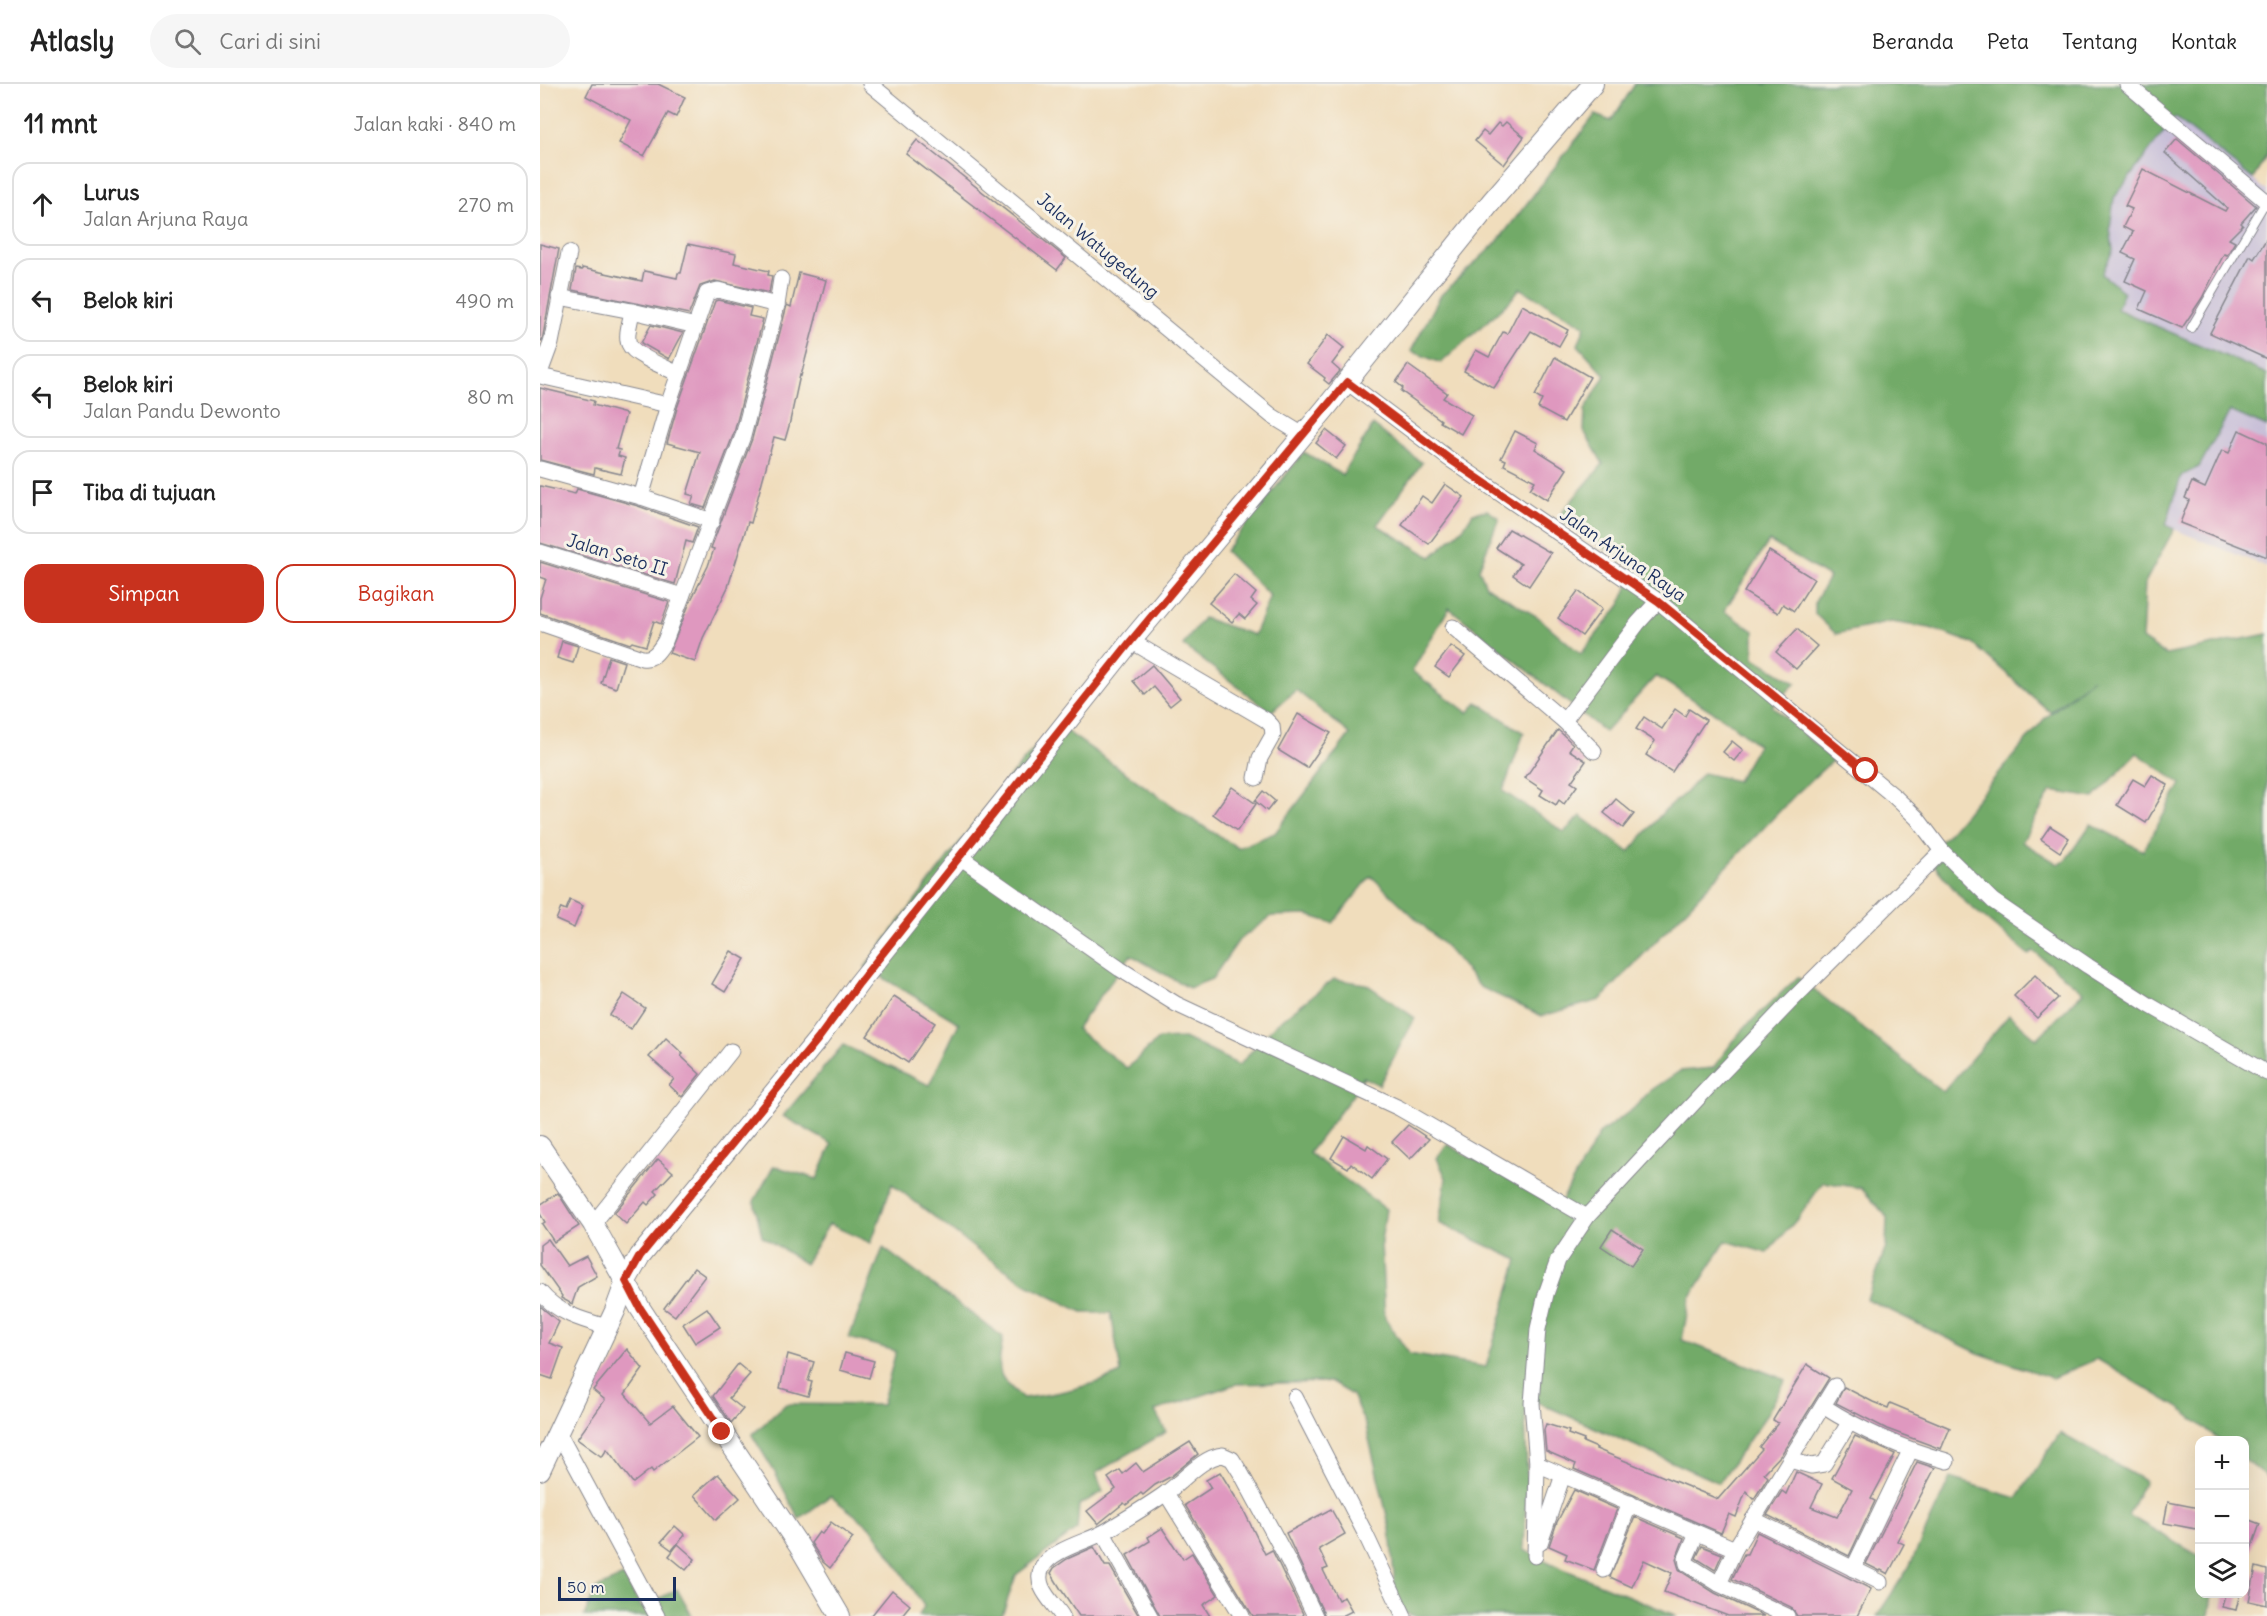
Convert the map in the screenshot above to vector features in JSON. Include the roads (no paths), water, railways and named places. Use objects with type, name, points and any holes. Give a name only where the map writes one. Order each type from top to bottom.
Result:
[{"type":"street","name":"Jalan Watugedung","points":[[870,84],[1272,416],[1303,435]]},
{"type":"street","points":[[540,1470],[607,1328],[626,1281],[649,1244],[818,1039],[859,983],[1131,641],[1347,382],[1492,201],[1593,84]]},
{"type":"street","points":[[2127,84],[2267,202]]},
{"type":"street","points":[[569,253],[551,343],[540,375],[668,405]]},
{"type":"street","points":[[540,623],[642,658],[648,659],[657,654],[665,641],[743,436],[777,305],[781,279]]},
{"type":"street","points":[[642,497],[668,405],[696,326],[704,296],[714,290],[777,305]]},
{"type":"street","points":[[560,297],[696,326]]},
{"type":"street","points":[[632,311],[628,339],[631,348],[679,374]]},
{"type":"street","name":"Jalan Arjuna Raya","points":[[1347,382],[1448,458],[1658,601],[1895,797],[1917,818],[1942,851],[1993,902],[2149,1005],[2267,1073]]},
{"type":"street","points":[[540,469],[642,497],[712,521]]},
{"type":"street","name":"Jalan Seto II","points":[[540,552],[682,596]]},
{"type":"street","points":[[1564,721],[1638,623],[1658,601]]},
{"type":"street","points":[[1453,627],[1564,721],[1594,751]]},
{"type":"street","points":[[1131,641],[1266,720],[1272,726],[1273,735],[1260,758],[1256,778]]},
{"type":"street","points":[[1563,1475],[1535,1556],[1537,1464],[1532,1403],[1538,1329],[1546,1294],[1558,1260],[1587,1217],[1788,1004],[1942,851]]},
{"type":"street","points":[[960,857],[1120,969],[1176,1004],[1399,1108],[1587,1217]]},
{"type":"street","points":[[593,1224],[731,1051]]},
{"type":"street","points":[[543,1157],[593,1224],[640,1308],[800,1546],[840,1616]]},
{"type":"street","points":[[540,1292],[548,1301],[575,1317],[607,1328]]},
{"type":"street","points":[[1719,1584],[1735,1549],[1836,1386]]},
{"type":"street","points":[[1295,1397],[1364,1531],[1404,1616]]},
{"type":"street","points":[[1823,1406],[1849,1423],[1910,1451],[1947,1461]]},
{"type":"street","points":[[1790,1460],[1810,1466],[1824,1464],[1849,1423]]},
{"type":"street","points":[[558,1432],[657,1616]]},
{"type":"street","points":[[1852,1569],[1910,1451]]},
{"type":"street","points":[[1062,1616],[1040,1584],[1043,1565],[1048,1560],[1074,1545],[1103,1533],[1166,1493],[1214,1457],[1223,1455],[1230,1457],[1289,1562],[1315,1616]]},
{"type":"street","points":[[1537,1464],[1735,1549]]},
{"type":"street","points":[[1166,1493],[1242,1616]]},
{"type":"street","points":[[1604,1570],[1630,1503]]},
{"type":"street","points":[[1754,1519],[1880,1582]]},
{"type":"street","points":[[1103,1533],[1150,1616]]},
{"type":"street","points":[[1697,1533],[1686,1558],[1687,1564],[1719,1584],[1787,1616]]},
{"type":"lane","points":[[2191,328],[2267,202]]}]
